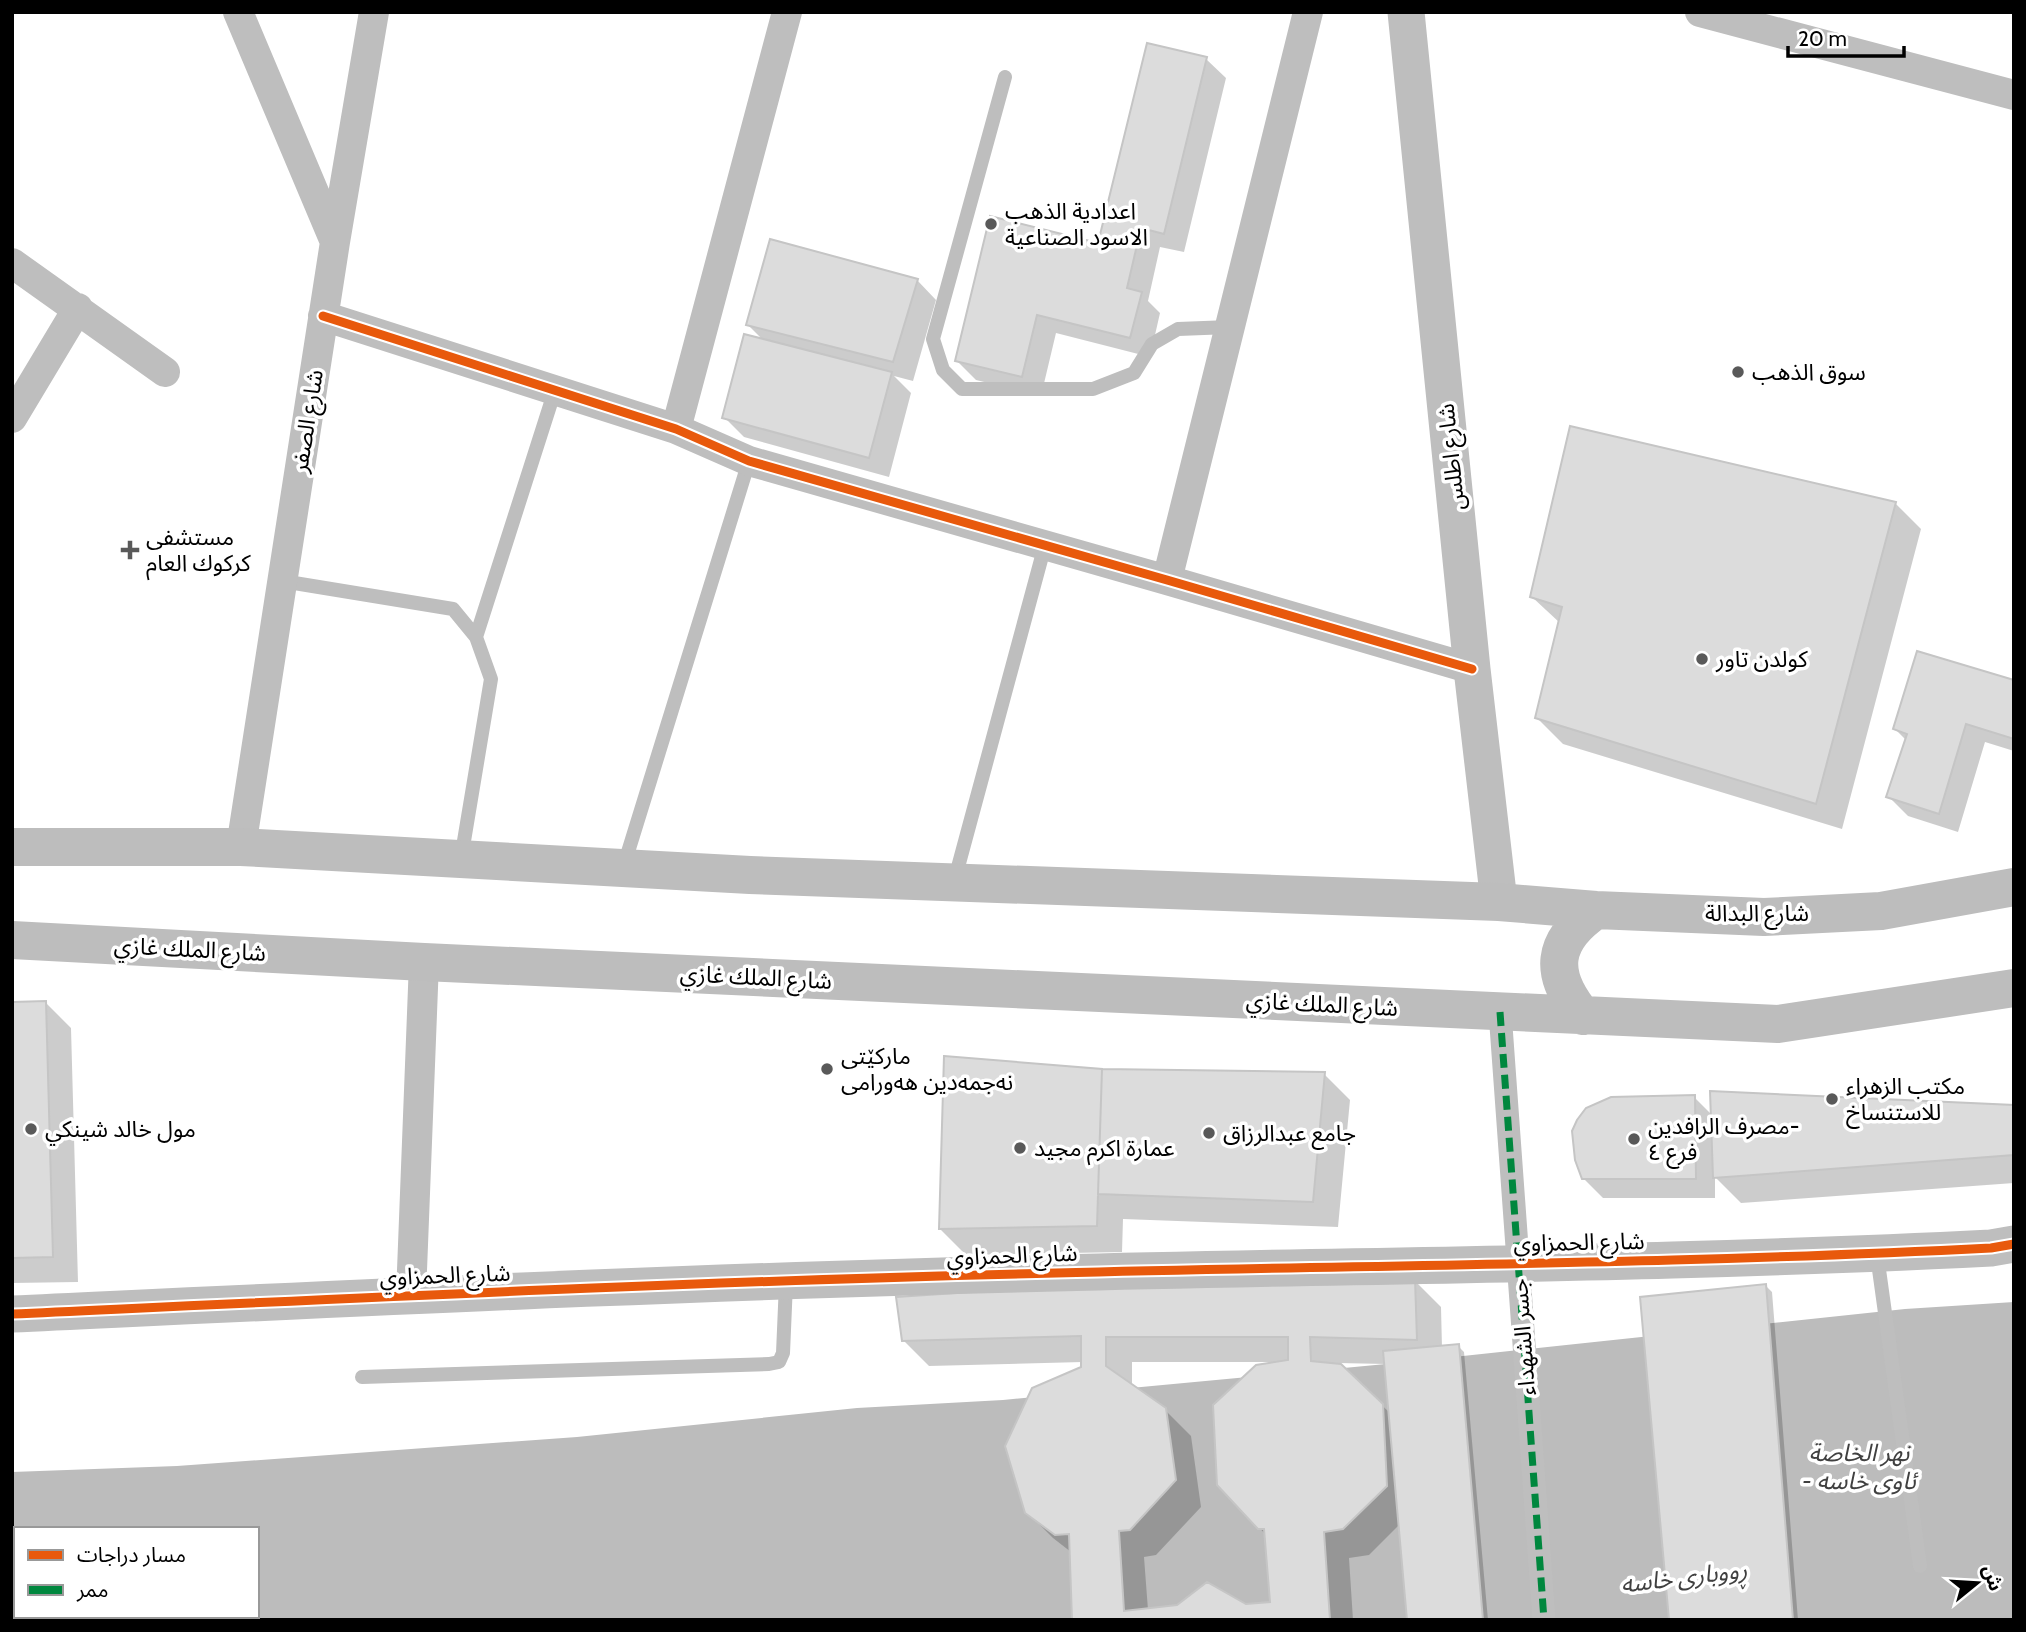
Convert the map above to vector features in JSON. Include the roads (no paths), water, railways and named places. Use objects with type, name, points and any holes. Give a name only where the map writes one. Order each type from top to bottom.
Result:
[{"type":"main road","points":[[12,847],[241,847],[623,869],[1499,902]]},
{"type":"main road","name":"شارع البدالة","points":[[1499,902],[1596,910],[1764,917],[1881,911],[2014,887]]},
{"type":"main road","points":[[1583,1016],[1567,996],[1559,972],[1562,946],[1576,924],[1596,910]]},
{"type":"main road","name":"شارع الملك غازي","points":[[12,940],[1500,1012]]},
{"type":"main road","points":[[1500,1012],[1778,1024],[2014,988]]},
{"type":"street","points":[[239,12],[335,242]]},
{"type":"street","name":"شارع الصفر","points":[[241,847],[323,316],[374,12]]},
{"type":"street","points":[[676,429],[787,12]]},
{"type":"street","points":[[1167,579],[1308,12]]},
{"type":"street","name":"شارع اطلس","points":[[1406,12],[1472,669],[1499,902]]},
{"type":"street","points":[[1700,12],[2014,95]]},
{"type":"street","points":[[12,262],[166,372]]},
{"type":"street","points":[[12,418],[78,308]]},
{"type":"street","points":[[323,316],[676,429],[749,461],[1167,579],[1472,669]]},
{"type":"street","points":[[411,1296],[424,962]]},
{"type":"street","name":"جسر الشهداء","points":[[1500,1012],[1544,1620]]},
{"type":"street","name":"شارع الحمزاوي","points":[[12,1314],[786,1281],[1877,1254],[1991,1248],[2014,1244]]},
{"type":"lane","points":[[1006,77],[933,339],[943,370],[962,389],[1093,389],[1134,373],[1152,344],[1178,329],[1230,327]]},
{"type":"lane","points":[[476,637],[555,390]]},
{"type":"lane","points":[[623,869],[749,461]]},
{"type":"lane","points":[[954,883],[1045,545]]},
{"type":"lane","points":[[282,580],[453,609],[476,637],[491,679],[461,859]]},
{"type":"lane","points":[[1877,1254],[1920,1566]]},
{"type":"lane","points":[[362,1377],[779,1362],[783,1353],[786,1281]]},
{"type":"water","name":"نهر الخاصة - ئاوی خاسە","points":[[2014,1302],[2014,1620],[12,1620],[12,1472],[177,1466],[577,1437],[857,1408],[1003,1400],[1407,1362],[1905,1309]]},
{"type":"place","name":"اعدادية الذهب الاسود الصناعية","points":[[991,224]]},
{"type":"place","name":"سوق الذهب","points":[[1738,372]]},
{"type":"place","name":"مستشفى كركوك العام","points":[[130,550]]},
{"type":"place","name":"کولدن تاور","points":[[1702,659]]},
{"type":"place","name":"مارکێتی نەجمەدین هەورامی","points":[[827,1069]]},
{"type":"place","name":"مكتب الزهراء للاستنساخ","points":[[1832,1099]]},
{"type":"place","name":"مول خالد شينكي","points":[[31,1129]]},
{"type":"place","name":"جامع عبدالرزاق","points":[[1209,1133]]},
{"type":"place","name":"مصرف الرافدين- فرع ٤","points":[[1634,1139]]},
{"type":"place","name":"عمارة اكرم مجيد","points":[[1020,1148]]},
{"type":"water label","name":"ڕووباری خاسە","points":[[1684,1577]]}]
